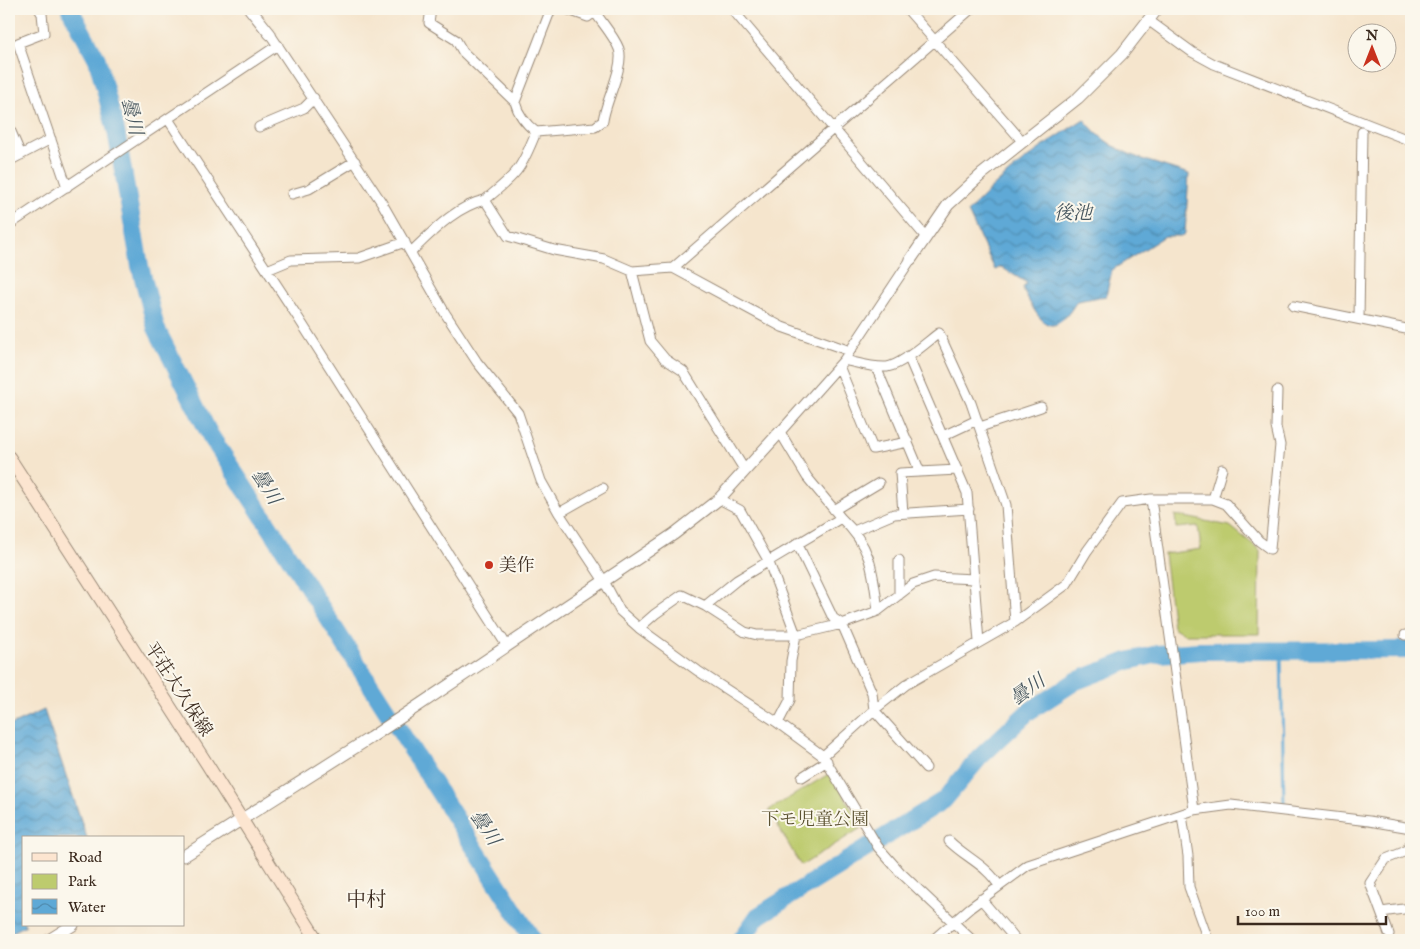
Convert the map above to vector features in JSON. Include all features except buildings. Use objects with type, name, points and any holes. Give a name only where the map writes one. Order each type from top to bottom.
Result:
[{"type":"main road","name":"平荘大久保線","points":[[9,457],[318,940]]},
{"type":"street","points":[[38,9],[42,14],[44,33],[13,44],[51,139],[67,187]]},
{"type":"street","points":[[250,9],[270,34],[314,98],[405,242],[445,313],[477,362],[518,413],[542,481],[559,513],[604,581],[620,611],[639,628],[698,670],[778,722],[825,758],[878,847],[900,872],[972,940]]},
{"type":"street","points":[[431,9],[429,23],[456,40],[463,52],[515,102],[525,121],[536,132],[595,127],[602,121],[605,106],[617,77],[619,50],[597,11],[588,17],[566,9]]},
{"type":"street","points":[[515,102],[551,9]]},
{"type":"street","points":[[732,9],[925,236]]},
{"type":"street","points":[[907,9],[1023,142]]},
{"type":"street","points":[[673,268],[971,9]]},
{"type":"street","points":[[185,855],[370,738],[674,534],[719,498],[842,363],[925,236],[948,205],[1078,98],[1122,54],[1157,9]]},
{"type":"street","points":[[1148,20],[1192,52],[1214,64],[1411,141]]},
{"type":"street","points":[[9,225],[278,46]]},
{"type":"street","points":[[259,127],[304,108],[314,98]]},
{"type":"street","points":[[168,119],[267,270],[507,646]]},
{"type":"street","points":[[9,127],[21,155]]},
{"type":"street","points":[[411,252],[441,224],[476,202],[486,200],[514,176],[524,162],[536,132]]},
{"type":"street","points":[[1359,319],[1362,132]]},
{"type":"street","points":[[9,161],[51,139]]},
{"type":"street","points":[[292,194],[309,189],[354,161]]},
{"type":"street","points":[[486,200],[508,236],[554,250],[604,259],[632,271],[673,268],[782,326],[850,351]]},
{"type":"street","points":[[267,270],[291,260],[359,258],[405,242]]},
{"type":"street","points":[[632,271],[650,340],[665,359],[683,371],[744,469]]},
{"type":"street","points":[[1293,306],[1411,330]]},
{"type":"street","points":[[842,363],[889,367],[940,333],[978,424],[1006,505],[1015,622]]},
{"type":"street","points":[[908,356],[967,492],[979,642]]},
{"type":"street","points":[[842,363],[873,449],[908,442]]},
{"type":"street","points":[[876,367],[920,472]]},
{"type":"street","points":[[802,778],[874,710],[907,684],[1015,622],[1067,584],[1087,551],[1122,503],[1151,499],[1213,499],[1226,504],[1259,541],[1270,549],[1280,445],[1276,427],[1277,391]]},
{"type":"street","points":[[943,436],[978,424],[1041,407]]},
{"type":"street","points":[[780,432],[796,460],[834,510],[854,531],[873,567],[878,611]]},
{"type":"street","points":[[1213,499],[1222,469]]},
{"type":"street","points":[[903,513],[900,473],[958,470]]},
{"type":"street","points":[[834,510],[878,483]]},
{"type":"street","points":[[559,513],[603,488]]},
{"type":"street","points":[[719,498],[740,510],[768,560],[796,635],[791,661],[790,700],[778,722]]},
{"type":"street","points":[[1151,499],[1194,810]]},
{"type":"street","points":[[854,531],[903,513],[968,510]]},
{"type":"street","points":[[706,606],[737,580],[841,518]]},
{"type":"street","points":[[797,543],[833,618],[842,624],[872,693],[874,710],[926,768]]},
{"type":"street","points":[[899,560],[899,595]]},
{"type":"street","points":[[639,628],[682,595],[706,606],[745,632],[757,635],[796,635],[842,624],[878,611],[912,584],[934,577],[974,579]]},
{"type":"street","points":[[933,940],[981,899],[1028,864],[1194,810],[1231,805],[1411,828]]},
{"type":"street","points":[[1182,815],[1188,856],[1189,887],[1208,940]]},
{"type":"street","points":[[949,841],[968,858],[986,869],[999,886]]},
{"type":"street","points":[[1389,934],[1370,883],[1386,859],[1410,850]]},
{"type":"street","points":[[981,899],[1016,940]]},
{"type":"street","points":[[1381,912],[1411,908]]},
{"type":"street","points":[[49,940],[71,926]]},
{"type":"green space","points":[[1175,515],[1230,526],[1260,550],[1259,634],[1184,634],[1173,627],[1164,554],[1201,549],[1198,526],[1176,528]]},
{"type":"green space","name":"下モ児童公園","points":[[832,772],[861,828],[801,866],[769,810]]},
{"type":"water","name":"後池","points":[[1084,119],[1106,141],[1118,149],[1189,174],[1185,233],[1182,236],[1165,236],[1112,270],[1106,296],[1077,301],[1061,322],[1054,325],[1042,320],[1036,313],[1024,292],[1023,288],[1027,283],[1001,267],[995,270],[968,212],[1023,161]]},
{"type":"water","points":[[44,710],[86,836],[22,836],[22,926],[24,926],[9,934],[9,726]]},
{"type":"waterway","name":"曇川","points":[[70,9],[97,59],[116,131],[140,266],[156,328],[210,435],[533,940]]},
{"type":"waterway","name":"曇川","points":[[741,940],[758,916],[944,800],[979,758],[1028,712],[1076,681],[1128,661],[1158,654],[1200,651],[1411,650]]},
{"type":"waterway","points":[[1281,651],[1284,805]]},
{"type":"place","name":"美作","points":[[489,565]]},
{"type":"district","name":"中村","points":[[366,899]]}]
